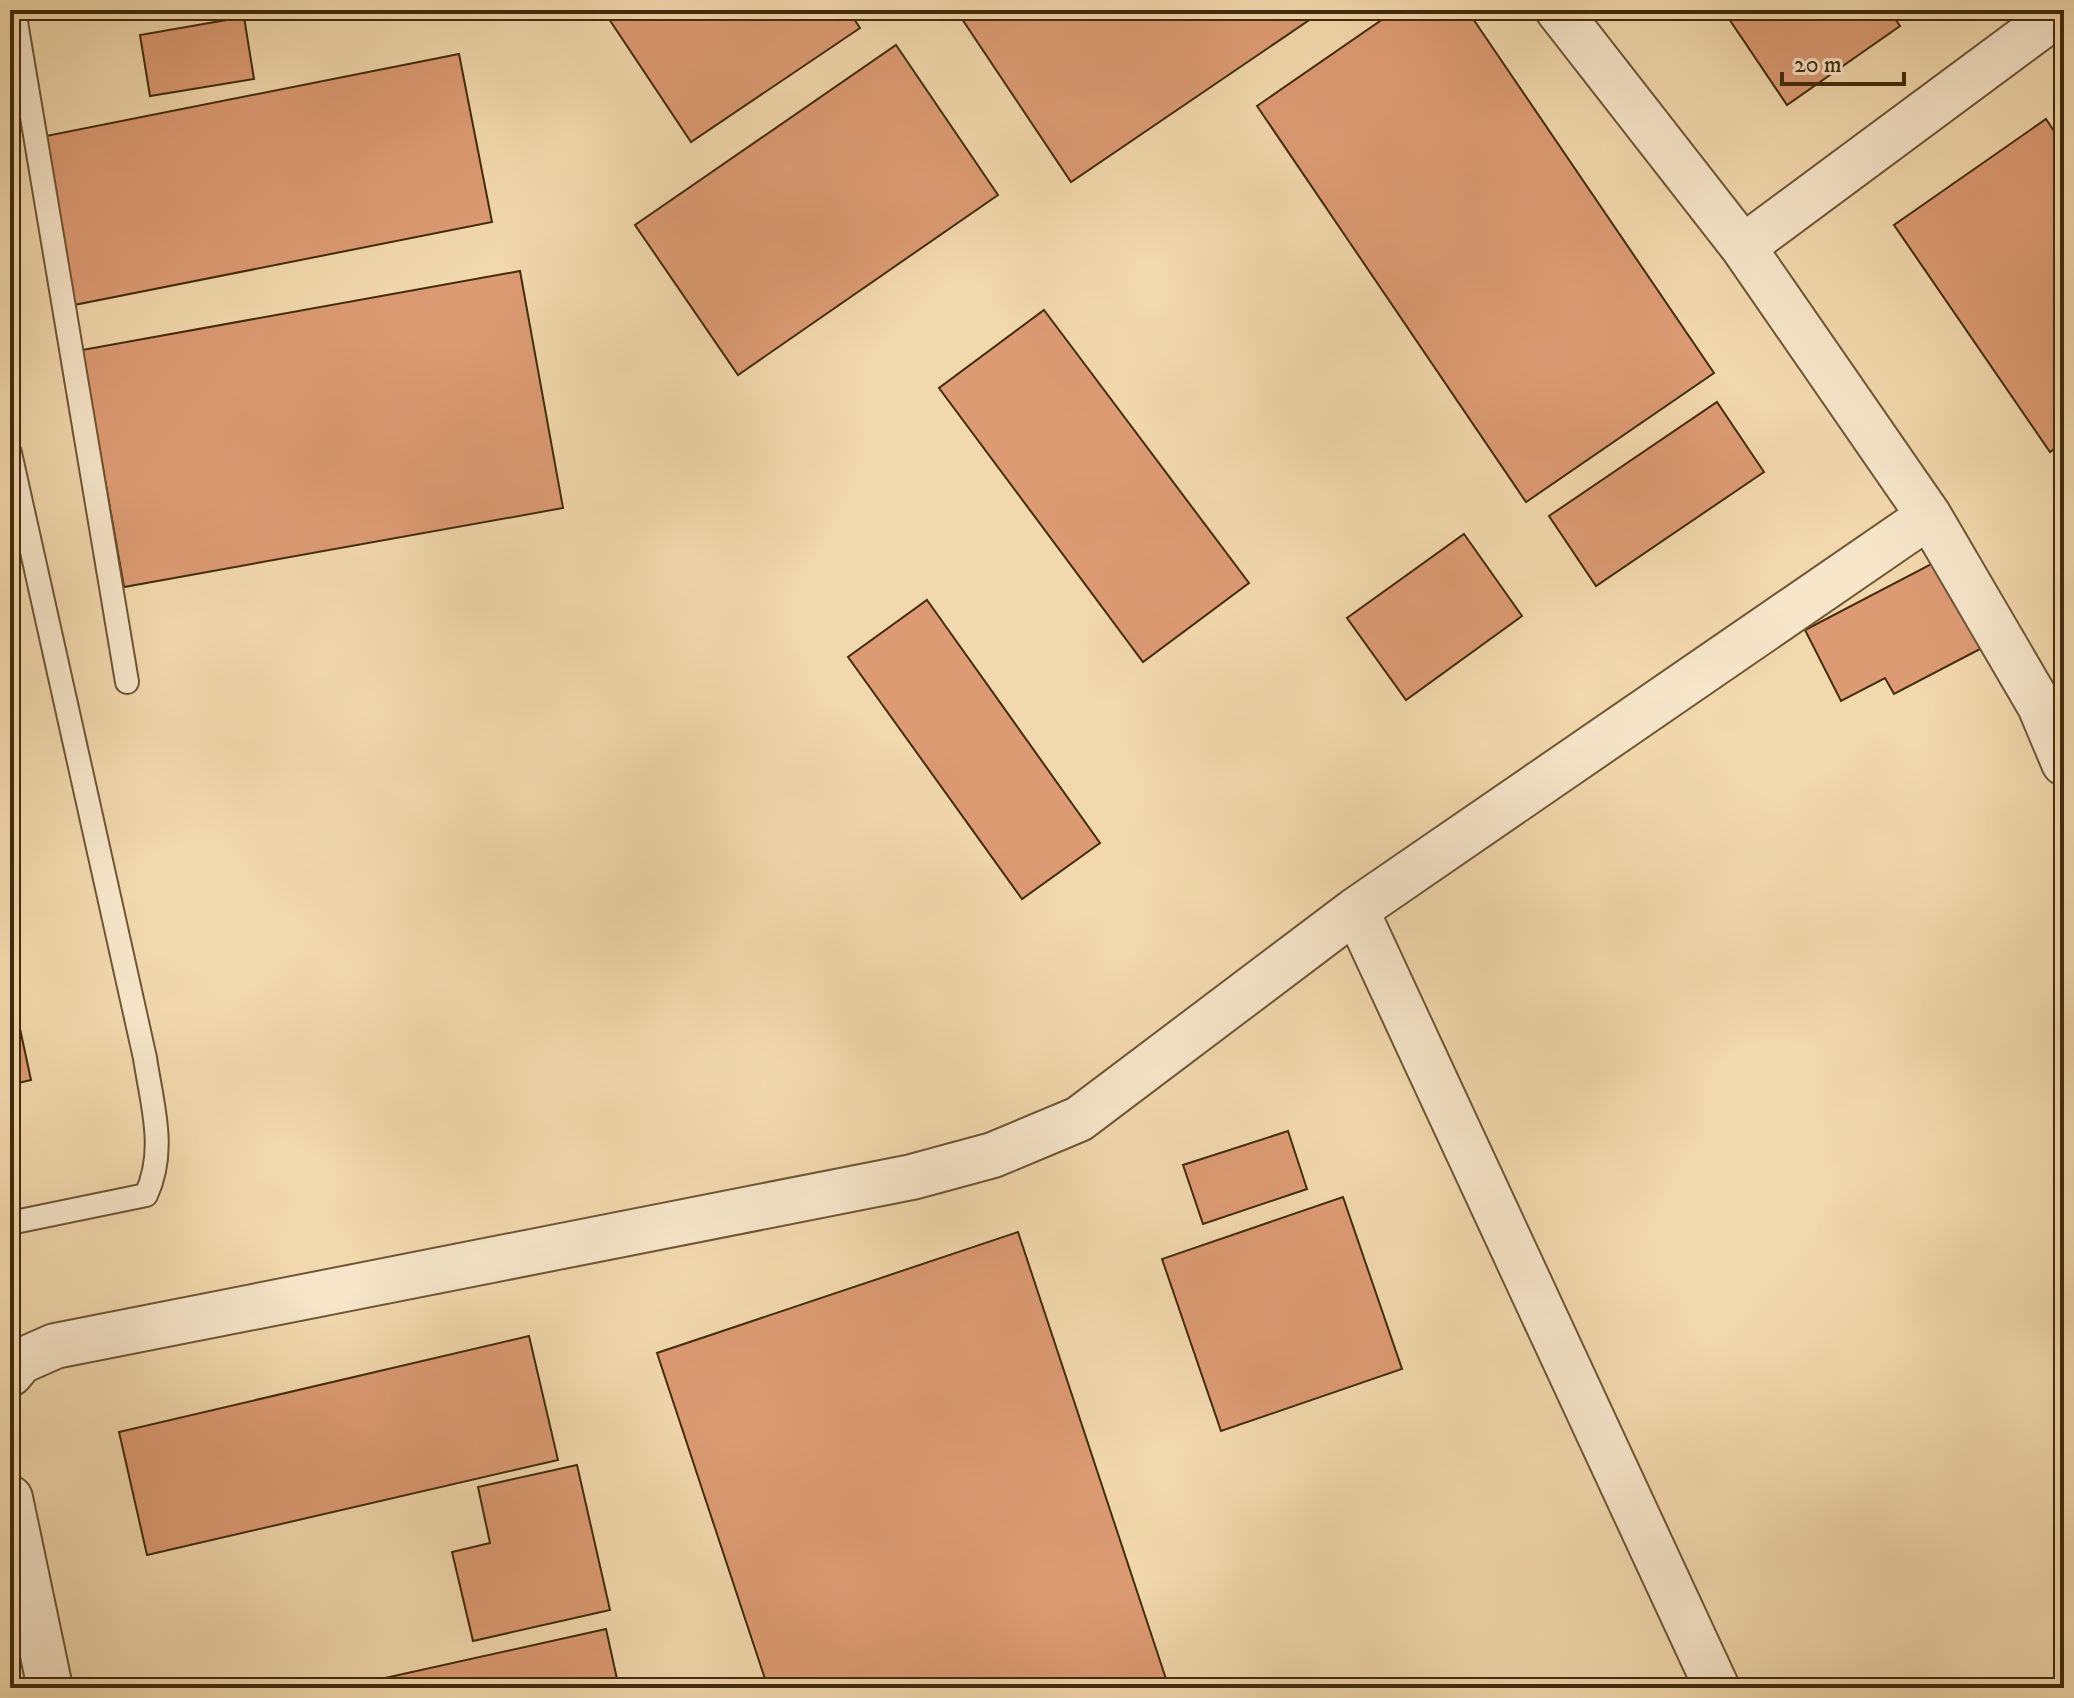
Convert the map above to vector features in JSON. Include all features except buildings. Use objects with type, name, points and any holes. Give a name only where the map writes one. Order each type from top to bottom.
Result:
[{"type":"street","points":[[1558,10],[1743,247],[1929,516],[2052,700],[2064,763]]},
{"type":"street","points":[[1743,247],[2063,10]]},
{"type":"street","points":[[10,1374],[21,1361],[55,1346],[912,1177],[993,1155],[1079,1119],[1356,910],[1929,516]]},
{"type":"street","points":[[1356,910],[1717,1688]]},
{"type":"street","points":[[10,1498],[50,1688]]},
{"type":"lane","points":[[14,10],[127,682]]},
{"type":"lane","points":[[10,453],[145,1058],[159,1149],[155,1175],[146,1195],[10,1223]]}]
